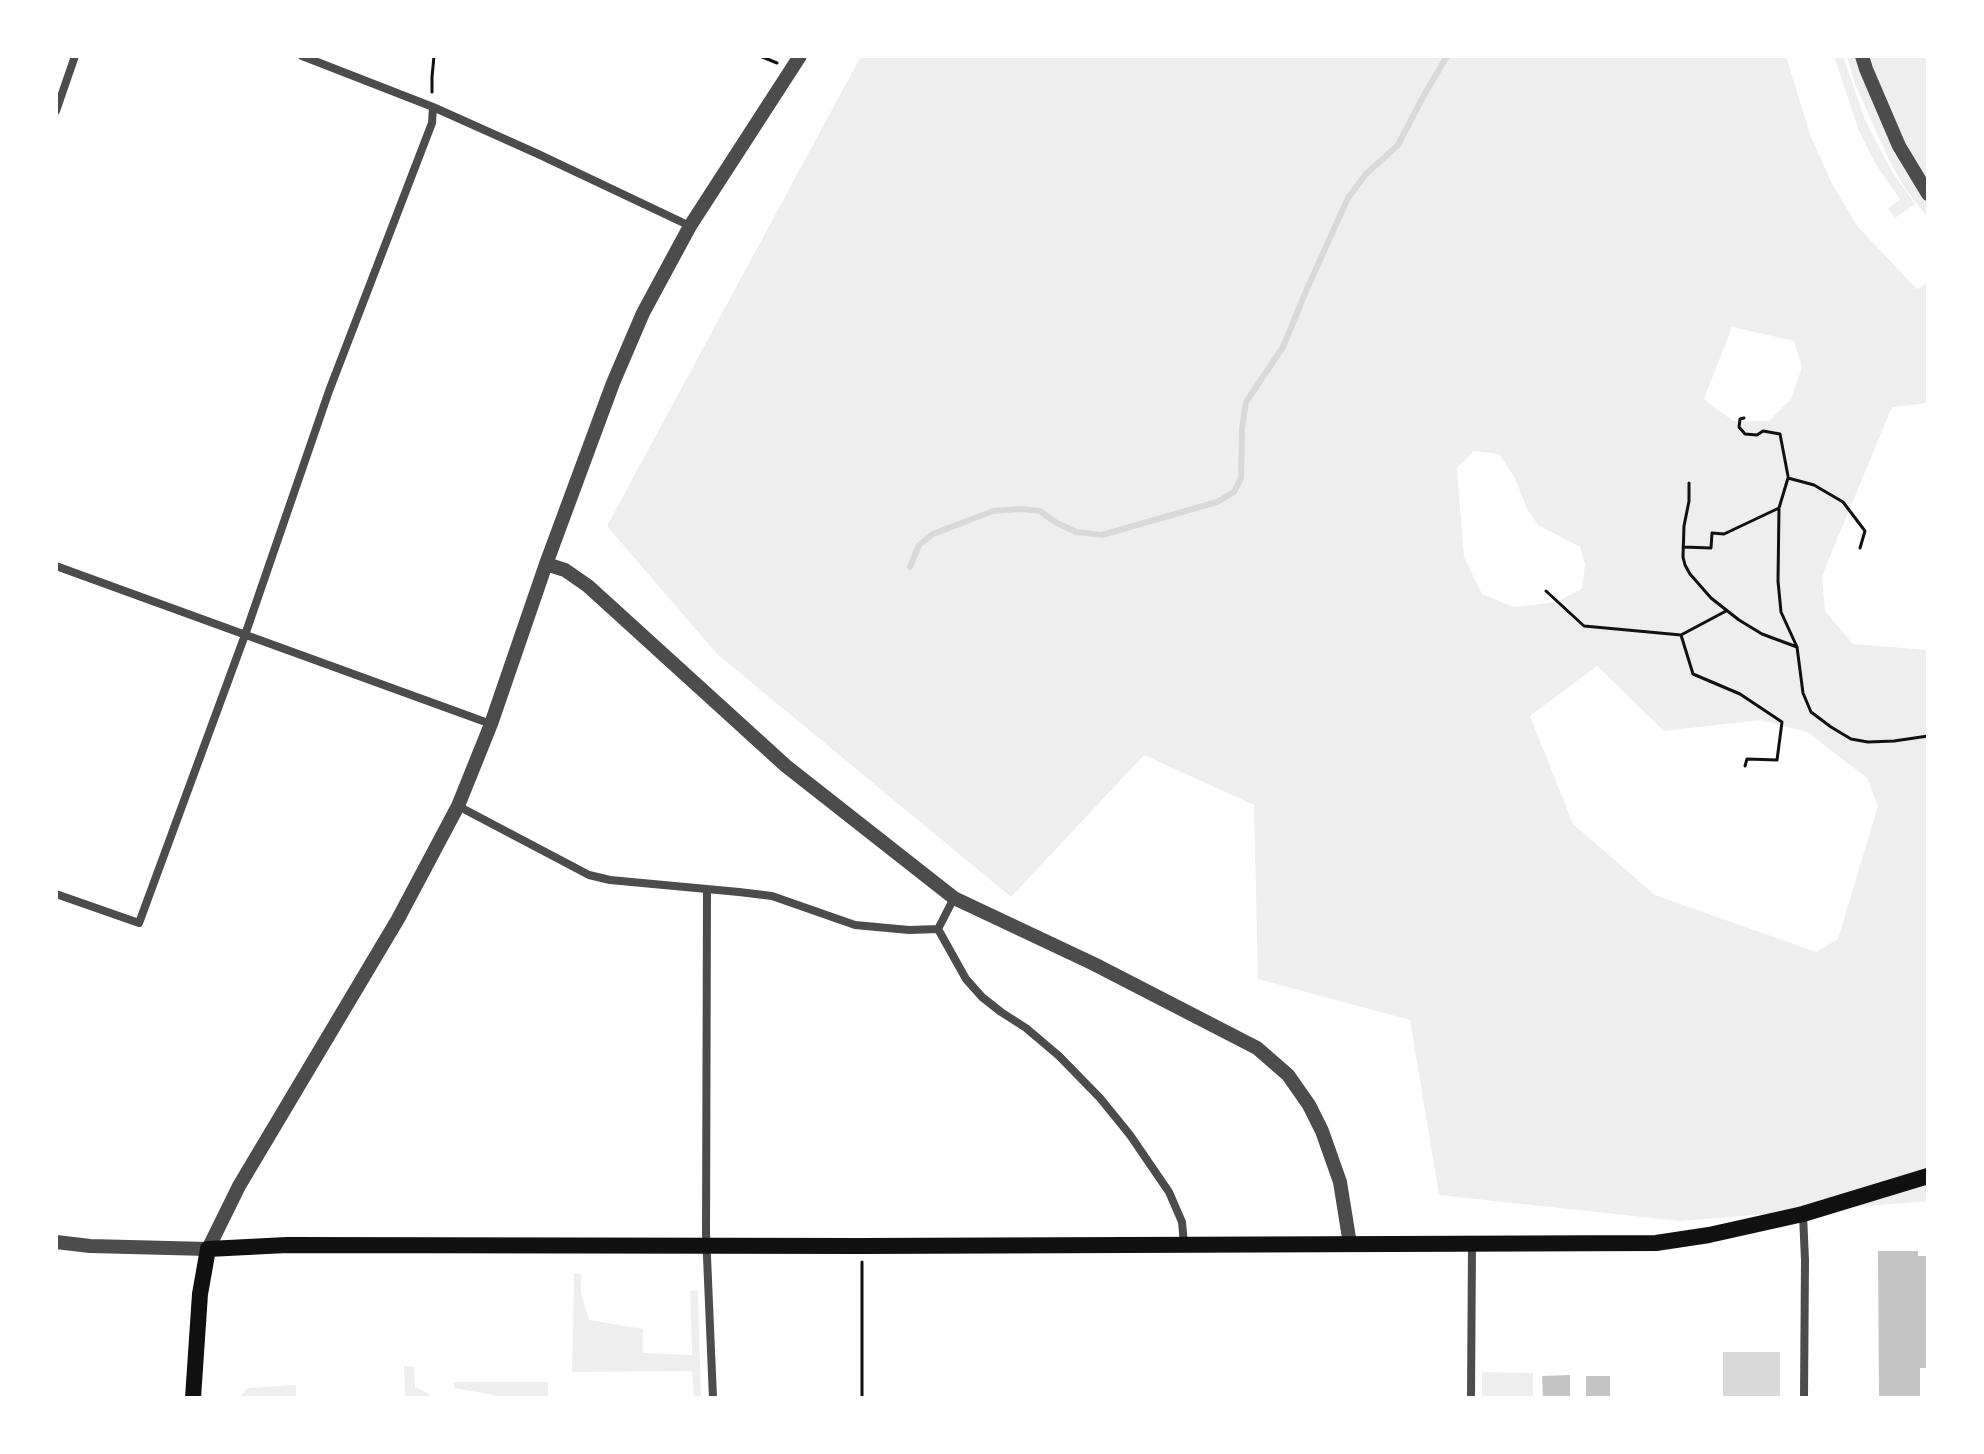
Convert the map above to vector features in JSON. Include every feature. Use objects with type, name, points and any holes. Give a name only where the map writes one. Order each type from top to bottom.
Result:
[{"type":"main road","points":[[193,1398],[200,1294],[208,1249],[287,1245],[1656,1243],[1709,1235],[1803,1214],[1928,1176]]},
{"type":"street","points":[[56,111],[75,56]]},
{"type":"street","points":[[302,56],[433,107],[690,226]]},
{"type":"street","points":[[56,1242],[90,1246],[208,1249],[239,1186],[398,919],[458,806],[491,724],[613,383],[643,313],[690,226],[800,56]]},
{"type":"street","points":[[1862,56],[1899,146],[1928,194]]},
{"type":"street","points":[[56,894],[139,923],[245,635],[329,391],[432,123],[433,107]]},
{"type":"street","points":[[546,564],[565,570],[588,586],[786,766],[954,898],[1094,964],[1257,1048],[1268,1057],[1288,1075],[1322,1131],[1340,1182],[1350,1244]]},
{"type":"street","points":[[56,566],[491,724]]},
{"type":"street","points":[[458,806],[589,875],[610,880],[772,896],[855,925],[938,929]]},
{"type":"street","points":[[707,889],[706,1245],[713,1398]]},
{"type":"street","points":[[938,929],[954,898]]},
{"type":"street","points":[[938,929],[974,988],[1059,1056],[1100,1098],[1130,1135],[1169,1192],[1182,1222],[1184,1244]]},
{"type":"street","points":[[1803,1214],[1804,1398]]},
{"type":"street","points":[[1471,1398],[1472,1245]]},
{"type":"path","points":[[433,107],[434,56]]},
{"type":"path","points":[[1744,418],[1740,419],[1739,427],[1745,434],[1757,435],[1763,431],[1780,434],[1788,478],[1779,508],[1781,612],[1797,647],[1803,693],[1811,712],[1851,739],[1894,741],[1928,736]]},
{"type":"path","points":[[1788,478],[1814,485],[1843,502],[1865,531],[1860,548]]},
{"type":"path","points":[[1689,483],[1683,547],[1685,565],[1690,574],[1726,611],[1762,634],[1797,647]]},
{"type":"path","points":[[1683,547],[1711,548],[1712,533],[1724,534],[1779,508]]},
{"type":"path","points":[[1546,591],[1584,626],[1681,635],[1726,611]]},
{"type":"path","points":[[1681,635],[1693,674],[1740,694],[1782,722],[1777,760],[1747,759],[1745,766]]},
{"type":"path","points":[[862,1246],[862,1398]]},
{"type":"shaded area","points":[[861,56],[1786,56],[1810,134],[1831,182],[1858,227],[1917,289],[1928,283],[1928,403],[1892,407],[1822,576],[1825,611],[1853,644],[1928,650],[1928,1201],[1680,1221],[1439,1195],[1410,1020],[1258,979],[1254,805],[1144,755],[1011,897],[717,654],[607,526]],"holes":[[[1732,327],[1794,341],[1802,367],[1791,399],[1769,421],[1733,421],[1704,399]],[[1474,451],[1499,454],[1515,478],[1527,509],[1538,525],[1580,547],[1585,564],[1582,589],[1556,602],[1514,607],[1482,594],[1464,557],[1457,468]],[[1597,666],[1664,731],[1760,720],[1807,732],[1867,778],[1878,806],[1838,939],[1816,952],[1655,895],[1573,824],[1530,716]]]},
{"type":"shaded area","points":[[1834,56],[1843,56],[1865,120],[1891,170],[1915,204],[1895,218],[1888,209],[1900,199],[1876,165],[1859,131]]},
{"type":"shaded area","points":[[1847,56],[1928,56],[1928,218],[1906,190],[1889,160],[1855,84]]},
{"type":"shaded area","points":[[574,1273],[581,1274],[581,1293],[589,1320],[643,1329],[643,1353],[692,1355],[690,1291],[698,1290],[701,1398],[694,1398],[692,1371],[572,1372]]},
{"type":"shaded area","points":[[1723,1352],[1780,1352],[1780,1398],[1723,1398]]},
{"type":"shaded area","points":[[404,1366],[414,1367],[415,1387],[430,1394],[430,1398],[405,1398]]},
{"type":"shaded area","points":[[1482,1372],[1533,1373],[1533,1398],[1482,1398]]},
{"type":"shaded area","points":[[454,1382],[548,1382],[548,1398],[510,1398],[454,1388]]},
{"type":"shaded area","points":[[296,1385],[296,1398],[239,1398],[248,1388]]},
{"type":"building","points":[[1878,1251],[1918,1251],[1918,1256],[1928,1256],[1928,1368],[1920,1368],[1920,1398],[1879,1398]]},
{"type":"building","points":[[1570,1375],[1570,1398],[1543,1398],[1542,1376]]},
{"type":"building","points":[[1586,1376],[1610,1376],[1610,1398],[1586,1398]]},
{"type":"waterway","points":[[910,567],[919,545],[933,534],[993,511],[1040,511],[1076,532],[1102,535],[1217,502],[1234,492],[1241,478],[1246,402],[1283,347],[1348,198],[1366,174],[1398,145],[1447,56]]}]
